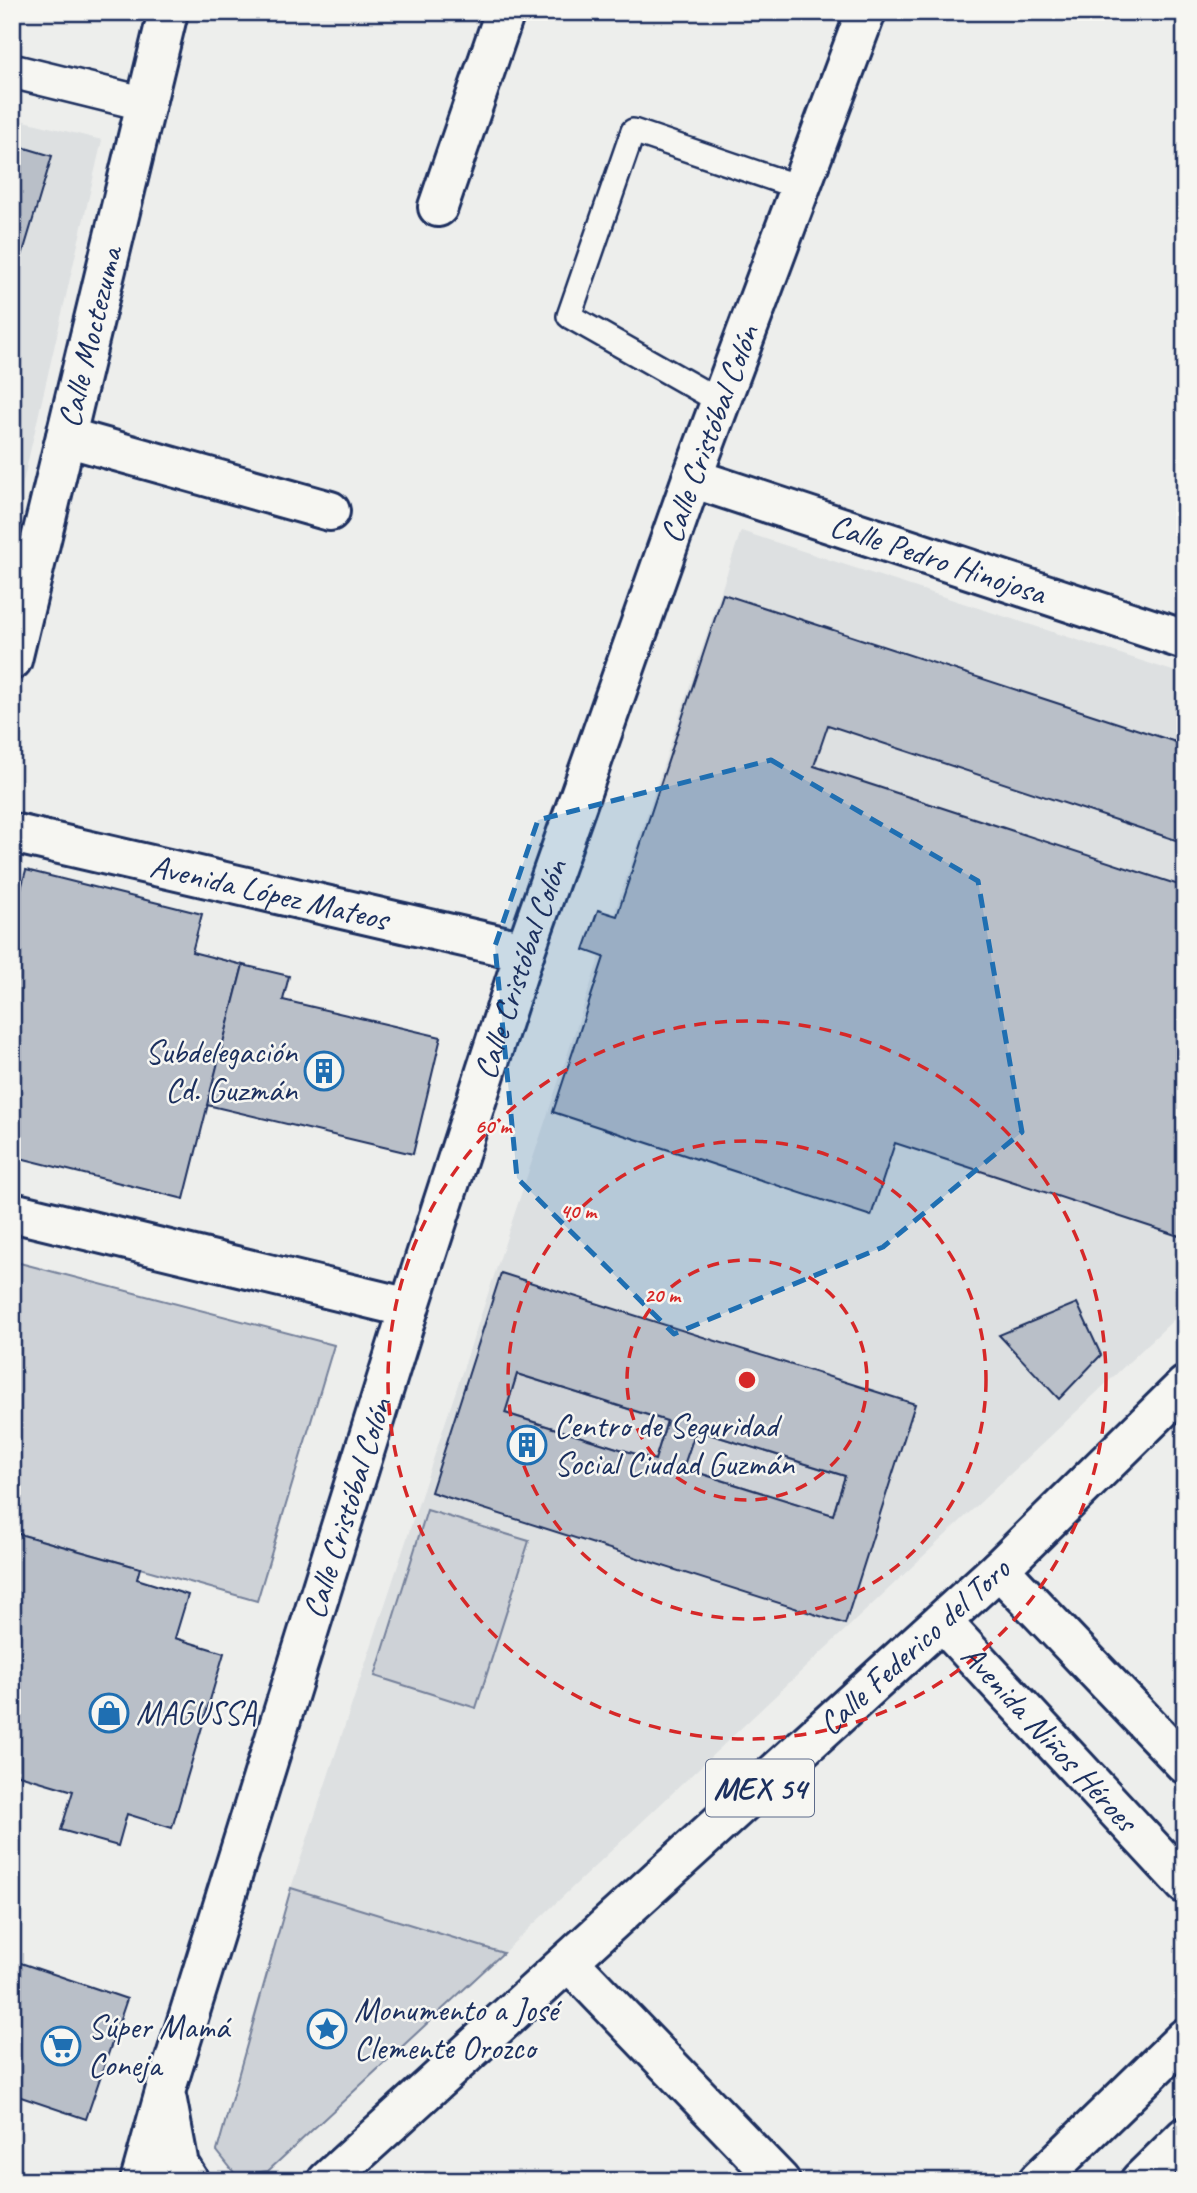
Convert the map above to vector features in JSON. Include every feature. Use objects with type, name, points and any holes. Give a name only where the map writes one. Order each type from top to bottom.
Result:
[{"type":"street","name":"Calle Moctezuma","points":[[12,660],[168,12]]},
{"type":"street","points":[[438,207],[505,12]]},
{"type":"street","name":"Calle Cristóbal Colón","points":[[140,2181],[165,2092],[409,1308],[525,951],[692,478],[866,12]]},
{"type":"street","points":[[12,71],[146,104]]},
{"type":"street","points":[[66,437],[330,511]]},
{"type":"street","name":"Calle Pedro Hinojosa","points":[[692,478],[1185,640]]},
{"type":"street","name":"Avenida López Mateos","points":[[12,833],[525,951]]},
{"type":"street","points":[[12,1212],[409,1308]]},
{"type":"street","name":"Calle Federico del Toro","points":[[327,2181],[942,1622],[1185,1386]]},
{"type":"street","points":[[999,1569],[1185,1764]]},
{"type":"street","name":"Avenida Niños Héroes","points":[[942,1622],[1185,1884]]},
{"type":"street","points":[[569,1962],[780,2181]]},
{"type":"street","points":[[1038,2181],[1185,2038]]},
{"type":"street","points":[[165,2092],[179,2165],[189,2181]]},
{"type":"street","points":[[1140,2181],[1185,2137]]},
{"type":"lane","points":[[721,402],[569,316],[633,131],[801,188]]},
{"type":"highlighted area","points":[[771,760],[978,881],[1022,1132],[883,1247],[674,1334],[517,1178],[495,946],[538,820]]},
{"type":"shaded area","points":[[12,118],[102,140],[12,530]]},
{"type":"shaded area","points":[[741,531],[1185,675],[1185,1309],[503,1953],[291,1888]]},
{"type":"shaded area","points":[[12,1261],[334,1345],[257,1601],[12,1532]]},
{"type":"shaded area","points":[[517,1374],[667,1421],[655,1460],[505,1413]]},
{"type":"shaded area","points":[[696,1430],[845,1476],[833,1515],[683,1468]]},
{"type":"shaded area","points":[[427,1510],[529,1541],[476,1708],[375,1676]]},
{"type":"shaded area","points":[[291,1888],[503,1953],[268,2171],[236,2175],[217,2151]]},
{"type":"building","points":[[12,144],[52,156],[12,289]]},
{"type":"building","points":[[723,594],[1185,745],[1185,843],[828,725],[814,766],[1185,887],[1185,1238],[895,1143],[871,1216],[553,1112],[604,957],[584,950],[598,910],[617,916]]},
{"type":"building","points":[[26,870],[202,914],[192,952],[243,965],[184,1199],[12,1156],[12,923]]},
{"type":"building","name":"Subdelegación Cd. Guzmán","points":[[243,965],[289,976],[283,1000],[441,1037],[413,1154],[207,1105]]},
{"type":"building","name":"Centro de Seguridad Social Ciudad Guzmán","points":[[501,1273],[915,1404],[845,1624],[431,1492]],"holes":[[[517,1374],[667,1421],[655,1460],[505,1413]],[[696,1430],[845,1476],[833,1515],[683,1468]]]},
{"type":"building","points":[[1077,1303],[1101,1355],[1059,1399],[999,1335]]},
{"type":"building","name":"MAGUSSA","points":[[12,1532],[140,1568],[137,1579],[188,1595],[175,1638],[224,1653],[172,1828],[127,1814],[118,1846],[61,1830],[73,1791],[12,1773]]},
{"type":"building","name":"Súper Mamá Coneja","points":[[12,1960],[127,1999],[86,2119],[12,2094]]},
{"type":"place","name":"Subdelegación Cd. Guzmán","points":[[324,1071]]},
{"type":"place","name":"Centro de Seguridad Social Ciudad Guzmán","points":[[527,1445]]},
{"type":"place","name":"MAGUSSA","points":[[109,1713]]},
{"type":"place","name":"Monumento a José Clemente Orozco","points":[[327,2029]]},
{"type":"place","name":"Súper Mamá Coneja","points":[[61,2046]]}]
